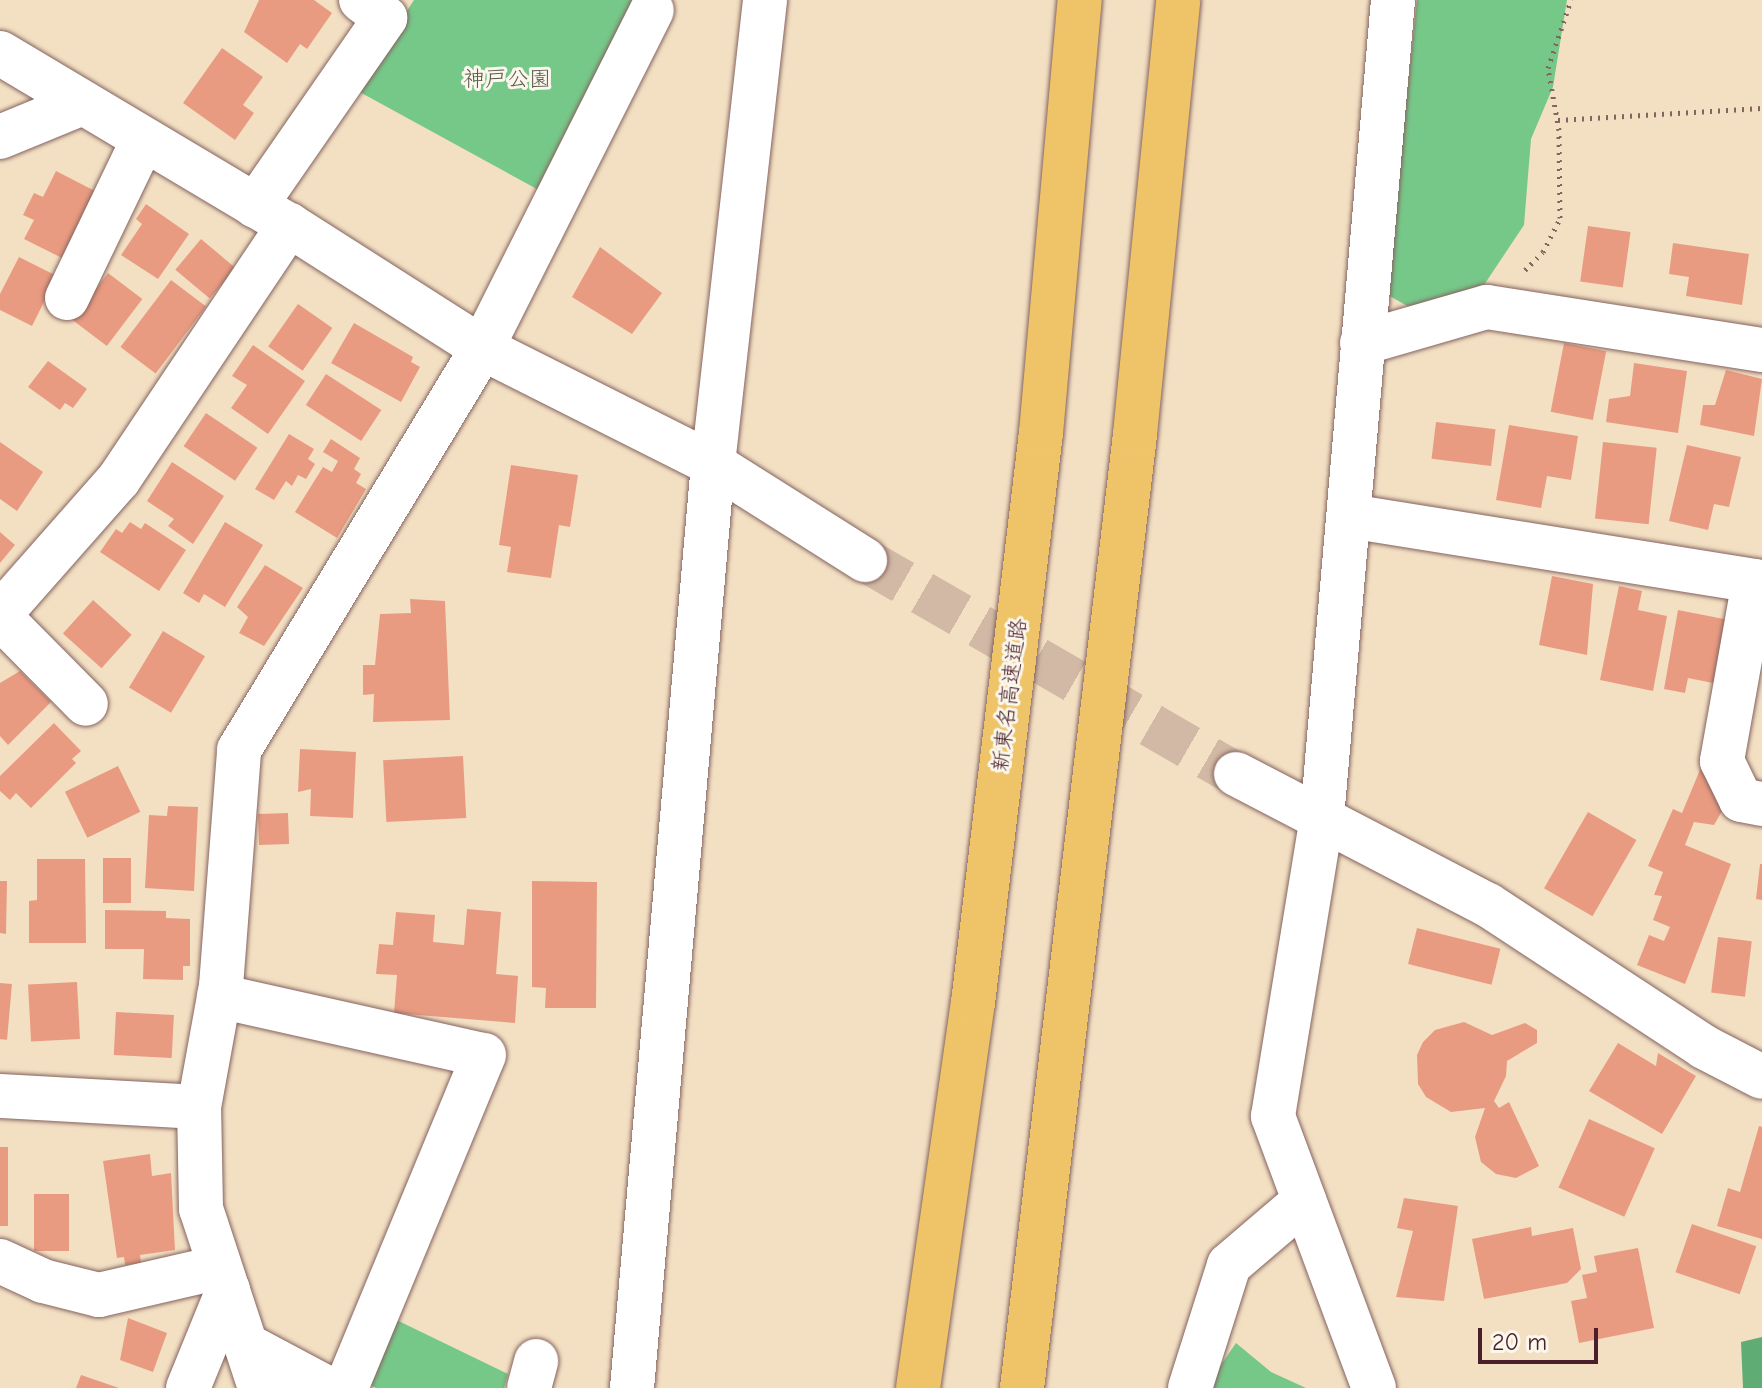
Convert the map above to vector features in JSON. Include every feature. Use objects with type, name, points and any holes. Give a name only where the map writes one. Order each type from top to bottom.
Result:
[{"type":"highway","name":"新東名高速道路","points":[[918,1388],[973,1003],[1039,449],[1080,0]]},
{"type":"highway","points":[[1022,1388],[1133,449],[1178,0]]},
{"type":"street","points":[[632,1388],[713,464],[765,0]]},
{"type":"street","points":[[1374,1388],[1273,1116],[1322,818],[1393,0]]},
{"type":"street","points":[[86,704],[0,615],[119,479],[272,216],[381,6]]},
{"type":"street","points":[[260,1388],[201,1209],[199,1107],[219,996],[239,750],[482,348],[652,10]]},
{"type":"street","points":[[0,53],[80,104],[272,216],[482,348],[713,464],[865,560]]},
{"type":"street","points":[[0,137],[80,104]]},
{"type":"street","points":[[67,298],[143,140]]},
{"type":"street","points":[[1362,343],[1487,307],[1762,350]]},
{"type":"street","points":[[1349,516],[1758,582],[1722,761],[1741,800],[1762,804]]},
{"type":"street","points":[[1236,774],[1488,905],[1704,1047],[1762,1077]]},
{"type":"street","points":[[219,996],[484,1055],[346,1388]]},
{"type":"street","points":[[0,1096],[199,1107]]},
{"type":"street","points":[[1190,1388],[1229,1265],[1304,1201]]},
{"type":"street","points":[[0,1261],[43,1281],[99,1295],[224,1278]]},
{"type":"street","points":[[188,1388],[224,1278]]},
{"type":"street","points":[[246,1345],[327,1388]]},
{"type":"path","points":[[1487,307],[1543,252],[1560,218],[1558,120],[1548,68],[1571,0]]},
{"type":"path","points":[[1558,120],[1762,108]]},
{"type":"green space","name":"神戸公園","points":[[414,0],[634,0],[544,193],[356,90]]},
{"type":"green space","points":[[1417,0],[1567,0],[1553,87],[1531,139],[1524,225],[1478,294],[1418,312],[1386,294]]},
{"type":"green space","points":[[378,1311],[508,1374],[504,1388],[376,1388],[346,1374]]},
{"type":"green space","points":[[1762,1337],[1762,1388],[1743,1388],[1741,1342]]},
{"type":"green space","points":[[1236,1343],[1271,1372],[1306,1388],[1213,1388],[1214,1375]]},
{"type":"building","points":[[259,0],[314,0],[332,13],[307,49],[300,44],[287,63],[244,32]]},
{"type":"building","points":[[222,48],[263,77],[243,105],[254,113],[235,140],[183,103]]},
{"type":"building","points":[[56,171],[95,191],[62,258],[24,239],[34,220],[23,215],[34,193],[43,197]]},
{"type":"building","points":[[146,204],[189,234],[158,279],[121,255],[142,224],[136,219]]},
{"type":"building","points":[[1588,226],[1631,232],[1623,287],[1580,281]]},
{"type":"building","points":[[201,239],[235,268],[210,299],[175,270]]},
{"type":"building","points":[[1673,243],[1749,254],[1742,305],[1686,296],[1689,277],[1669,274]]},
{"type":"building","points":[[600,247],[662,293],[632,334],[572,297]]},
{"type":"building","points":[[19,257],[57,276],[32,326],[0,310],[0,294]]},
{"type":"building","points":[[108,273],[142,299],[107,346],[72,320]]},
{"type":"building","points":[[171,280],[206,306],[156,374],[120,347]]},
{"type":"building","points":[[298,304],[332,328],[303,371],[268,347]]},
{"type":"building","points":[[354,323],[413,357],[411,362],[420,367],[401,402],[331,363]]},
{"type":"building","points":[[1564,343],[1606,351],[1593,420],[1551,412]]},
{"type":"building","points":[[253,345],[305,381],[268,434],[231,408],[247,385],[232,376]]},
{"type":"building","points":[[48,361],[87,389],[73,408],[65,403],[60,410],[28,387]]},
{"type":"building","points":[[1634,363],[1687,371],[1678,433],[1606,422],[1609,399],[1630,396]]},
{"type":"building","points":[[1726,370],[1762,379],[1754,436],[1700,425],[1703,405],[1715,405]]},
{"type":"building","points":[[326,374],[381,410],[361,441],[306,405]]},
{"type":"building","points":[[206,413],[257,448],[235,481],[184,446]]},
{"type":"building","points":[[1436,422],[1496,429],[1491,466],[1431,459]]},
{"type":"building","points":[[1509,425],[1578,436],[1571,480],[1547,476],[1541,508],[1496,500]]},
{"type":"building","points":[[289,434],[314,449],[308,459],[315,464],[306,479],[298,475],[292,486],[286,481],[274,500],[255,489]]},
{"type":"building","points":[[331,439],[360,458],[354,469],[361,474],[356,483],[366,489],[337,538],[295,512],[323,467],[332,472],[338,461],[323,452]]},
{"type":"building","points":[[0,442],[43,472],[17,511],[0,499]]},
{"type":"building","points":[[1603,442],[1657,448],[1649,524],[1595,519]]},
{"type":"building","points":[[1687,445],[1741,457],[1729,507],[1714,504],[1708,530],[1669,521]]},
{"type":"building","points":[[172,462],[224,496],[193,544],[168,526],[174,519],[147,501]]},
{"type":"building","points":[[511,465],[578,475],[570,527],[559,525],[551,578],[507,572],[511,547],[499,545]]},
{"type":"building","points":[[130,522],[141,529],[145,523],[186,550],[159,591],[100,552],[116,529],[122,533]]},
{"type":"building","points":[[225,522],[263,545],[225,607],[204,594],[199,603],[183,593]]},
{"type":"building","points":[[0,532],[15,545],[0,563]]},
{"type":"building","points":[[265,565],[303,588],[264,646],[239,633],[248,617],[237,607]]},
{"type":"building","points":[[1552,576],[1593,584],[1587,655],[1539,645]]},
{"type":"building","points":[[1619,586],[1642,591],[1638,610],[1667,616],[1653,691],[1600,680]]},
{"type":"building","points":[[410,599],[445,601],[450,720],[373,722],[374,694],[363,695],[363,665],[375,665],[380,614],[411,613]]},
{"type":"building","points":[[93,600],[132,635],[102,668],[63,633]]},
{"type":"building","points":[[1678,610],[1729,620],[1718,684],[1688,678],[1685,693],[1664,689]]},
{"type":"building","points":[[163,631],[205,656],[171,713],[129,688]]},
{"type":"building","points":[[20,671],[51,702],[8,745],[0,736],[0,683]]},
{"type":"building","points":[[54,723],[81,751],[72,759],[76,763],[31,808],[16,793],[10,800],[0,791],[0,776]]},
{"type":"building","points":[[300,749],[356,752],[353,818],[310,816],[311,789],[298,792]]},
{"type":"building","points":[[463,756],[466,818],[386,822],[383,760]]},
{"type":"building","points":[[1702,765],[1726,804],[1714,825],[1694,822],[1685,845],[1731,864],[1685,984],[1637,965],[1649,935],[1664,941],[1670,927],[1653,920],[1662,896],[1654,895],[1663,872],[1648,866],[1673,809],[1682,813]]},
{"type":"building","points":[[118,766],[140,812],[87,838],[65,792]]},
{"type":"building","points":[[168,806],[198,807],[194,891],[145,888],[149,815],[167,816]]},
{"type":"building","points":[[1588,812],[1636,840],[1592,916],[1544,888]]},
{"type":"building","points":[[288,813],[289,844],[259,845],[258,814]]},
{"type":"building","points":[[103,858],[131,858],[131,903],[103,903]]},
{"type":"building","points":[[37,859],[85,859],[86,943],[29,943],[29,901],[37,900]]},
{"type":"building","points":[[1762,864],[1762,900],[1756,899]]},
{"type":"building","points":[[0,881],[7,881],[6,934],[0,933]]},
{"type":"building","points":[[532,881],[597,882],[596,1008],[545,1008],[546,988],[532,987]]},
{"type":"building","points":[[467,909],[501,912],[496,974],[518,976],[515,1023],[394,1013],[397,975],[376,974],[379,944],[393,945],[396,912],[435,915],[433,942],[464,945]]},
{"type":"building","points":[[105,910],[166,911],[166,918],[190,919],[190,966],[183,966],[183,980],[143,979],[144,949],[105,949]]},
{"type":"building","points":[[1417,928],[1500,949],[1491,985],[1408,964]]},
{"type":"building","points":[[1718,937],[1752,941],[1745,997],[1711,993]]},
{"type":"building","points":[[77,982],[80,1039],[31,1041],[28,985]]},
{"type":"building","points":[[0,983],[12,984],[7,1040],[0,1039]]},
{"type":"building","points":[[116,1012],[174,1015],[172,1058],[114,1055]]},
{"type":"building","points":[[1464,1022],[1492,1035],[1525,1023],[1537,1030],[1537,1043],[1507,1061],[1506,1076],[1494,1101],[1499,1108],[1509,1102],[1539,1166],[1516,1178],[1496,1174],[1481,1162],[1475,1137],[1485,1108],[1451,1112],[1426,1097],[1418,1084],[1417,1055],[1423,1042],[1435,1030]]},
{"type":"building","points":[[1618,1043],[1656,1066],[1658,1053],[1696,1076],[1662,1134],[1589,1091]]},
{"type":"building","points":[[1589,1119],[1655,1148],[1624,1217],[1558,1188]]},
{"type":"building","points":[[1759,1126],[1762,1127],[1762,1239],[1717,1226],[1728,1188],[1740,1192]]},
{"type":"building","points":[[0,1147],[8,1147],[8,1226],[0,1226]]},
{"type":"building","points":[[150,1154],[152,1176],[171,1173],[175,1250],[140,1255],[141,1263],[125,1265],[124,1257],[117,1258],[103,1161]]},
{"type":"building","points":[[34,1194],[69,1194],[69,1251],[34,1251]]},
{"type":"building","points":[[1404,1198],[1458,1206],[1444,1301],[1396,1297],[1413,1231],[1397,1228]]},
{"type":"building","points":[[1692,1224],[1756,1246],[1740,1294],[1675,1272]]},
{"type":"building","points":[[1531,1227],[1532,1236],[1573,1228],[1581,1269],[1567,1283],[1484,1299],[1472,1239]]},
{"type":"building","points":[[1638,1248],[1654,1328],[1579,1343],[1571,1301],[1587,1298],[1582,1275],[1597,1272],[1594,1256]]},
{"type":"building","points":[[128,1318],[167,1333],[153,1372],[120,1360]]},
{"type":"building","points":[[81,1375],[119,1388],[76,1388]]},
{"type":"tunnel","points":[[865,560],[1236,774]]}]
